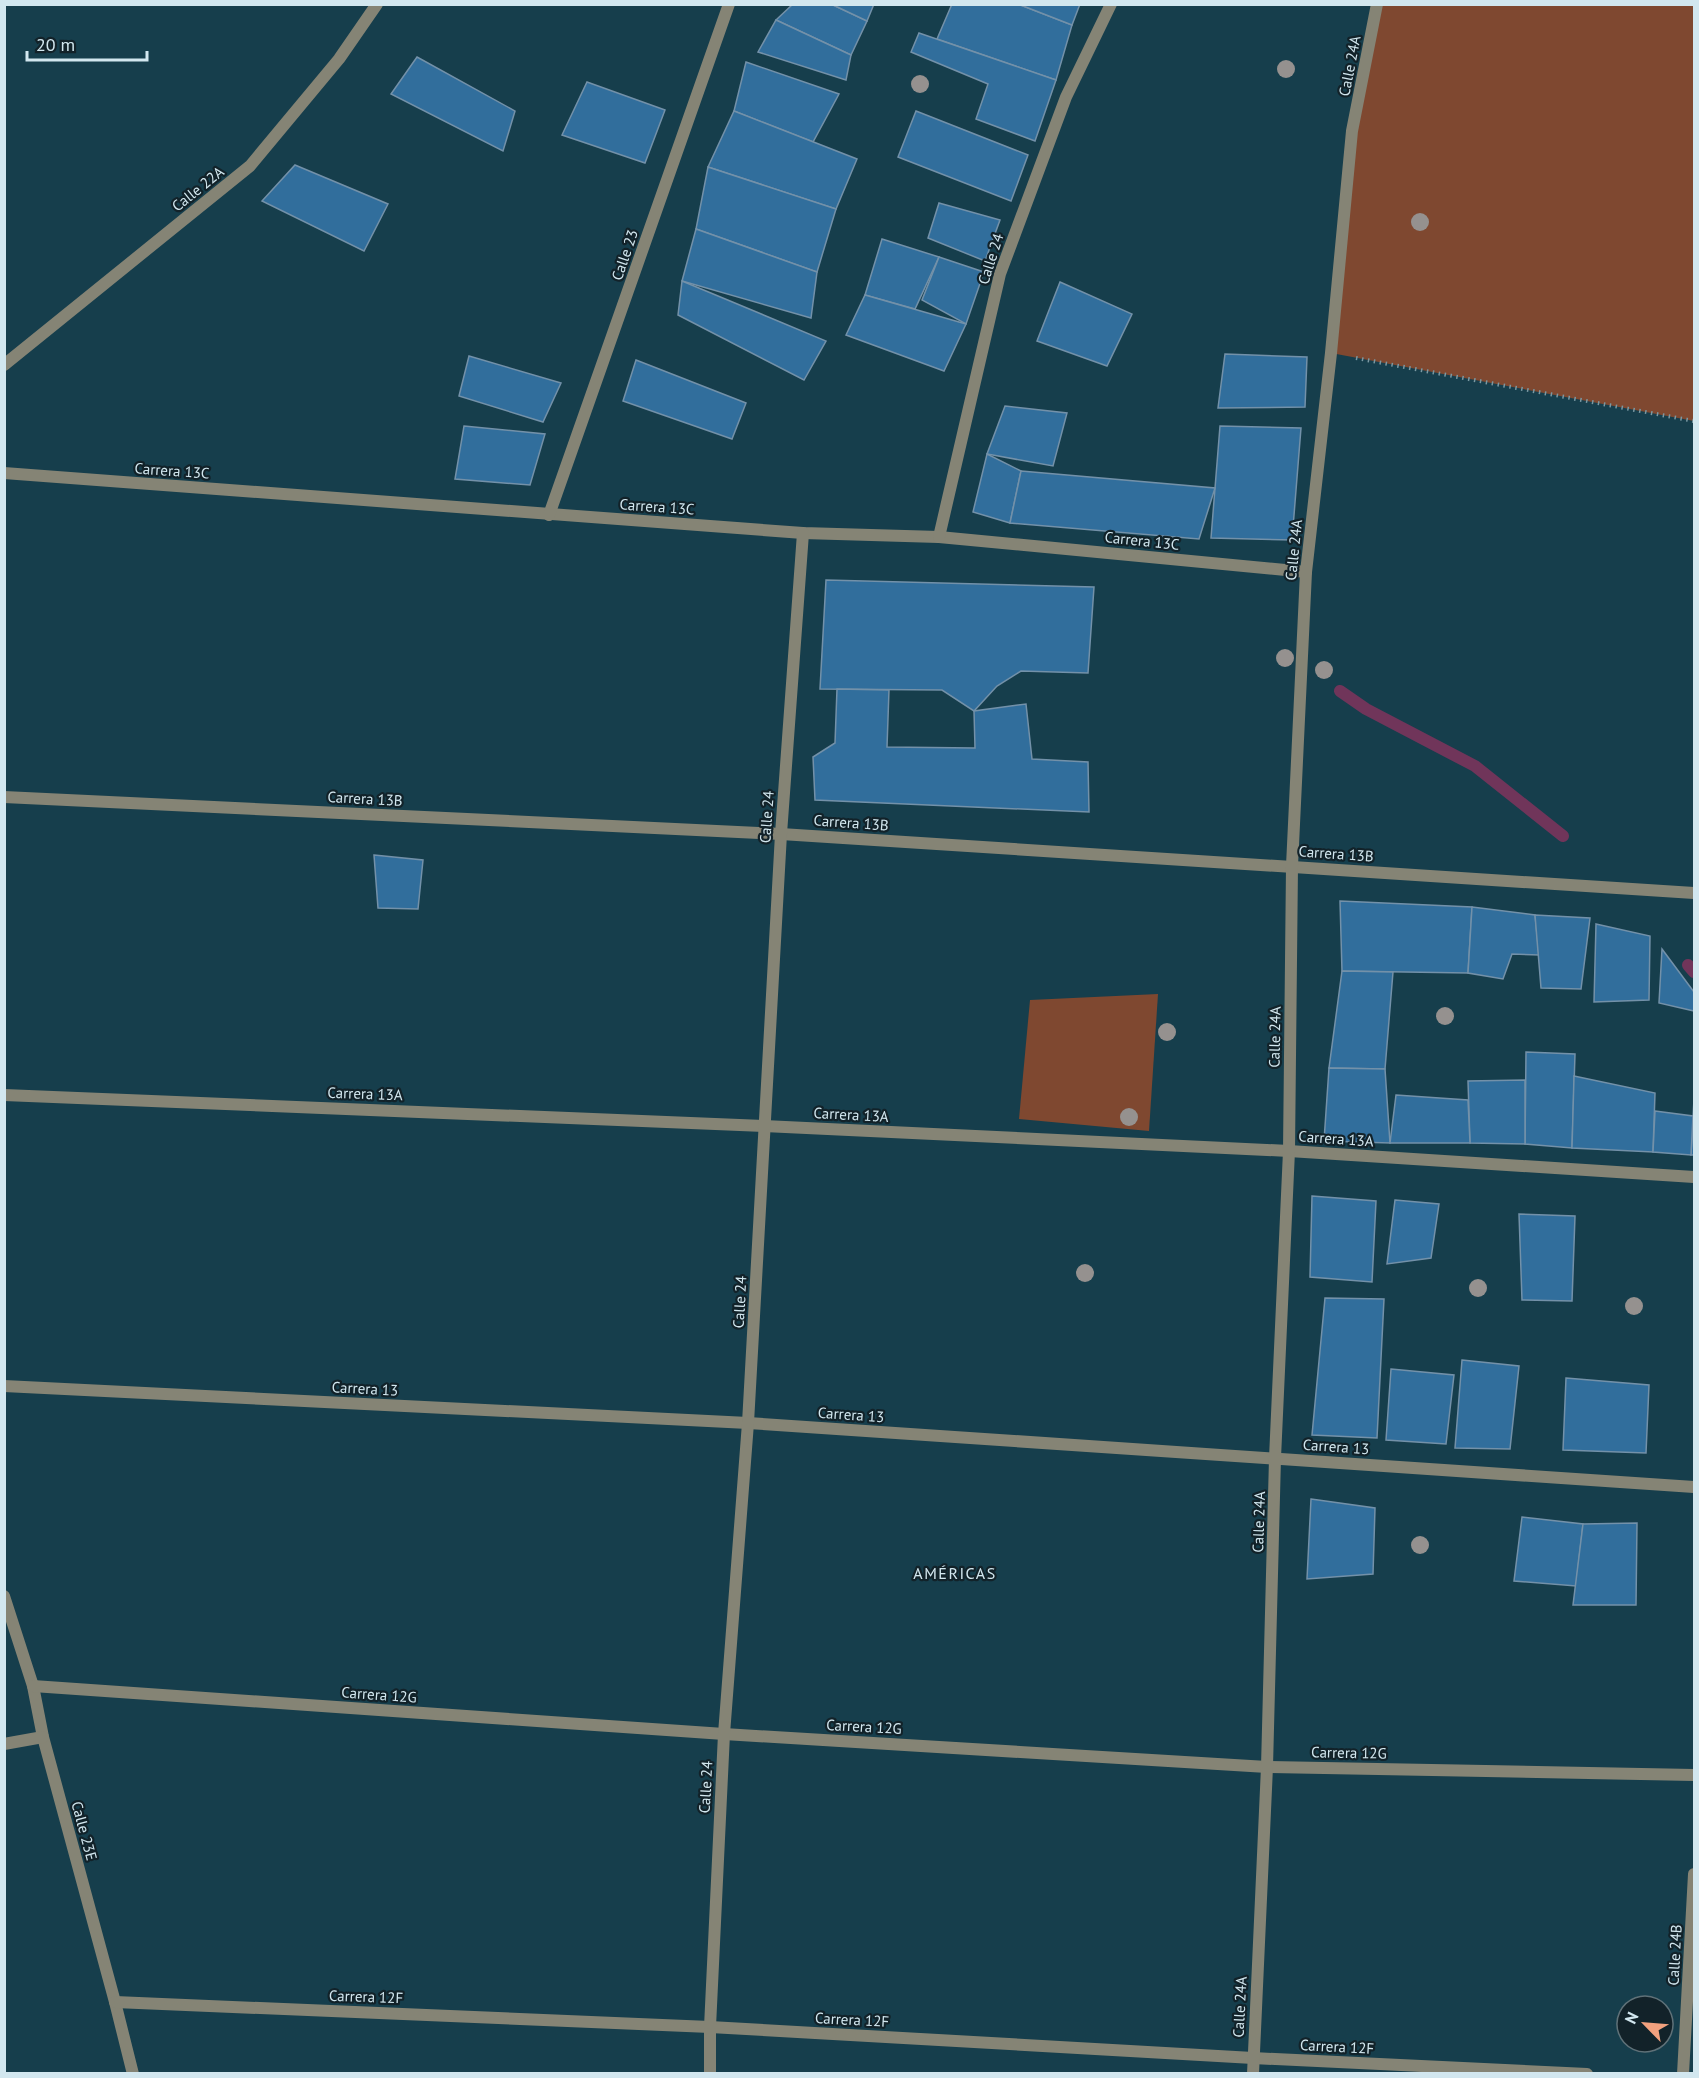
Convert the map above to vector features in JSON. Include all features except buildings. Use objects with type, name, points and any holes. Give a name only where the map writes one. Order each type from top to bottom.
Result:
[{"type":"street","name":"Calle 22A","points":[[4,365],[250,166],[339,59],[377,4]]},
{"type":"street","name":"Calle 23","points":[[549,515],[729,4]]},
{"type":"street","name":"Calle 24","points":[[939,537],[1000,274],[1066,97],[1111,4]]},
{"type":"street","name":"Calle 24A","points":[[1253,2073],[1267,1767],[1275,1458],[1289,1150],[1292,866],[1306,572],[1331,353],[1352,131],[1377,4]]},
{"type":"street","name":"Carrera 13C","points":[[4,473],[802,533],[939,537],[1306,572]]},
{"type":"street","name":"Calle 24","points":[[710,2073],[710,2027],[724,1734],[748,1423],[781,834],[802,533]]},
{"type":"street","name":"Carrera 13B","points":[[4,797],[781,834],[1695,892]]},
{"type":"street","name":"Carrera 13A","points":[[4,1095],[1289,1150],[1695,1177]]},
{"type":"street","name":"Carrera 13","points":[[4,1386],[748,1423],[1695,1487]]},
{"type":"street","name":"Calle 23E","points":[[4,1596],[33,1686],[43,1737],[133,2073]]},
{"type":"street","name":"Carrera 12G","points":[[33,1686],[724,1734],[1267,1767],[1695,1776]]},
{"type":"street","points":[[4,1744],[43,1737]]},
{"type":"street","name":"Calle 24B","points":[[1683,2073],[1695,1874]]},
{"type":"street","name":"Carrera 12F","points":[[115,2002],[710,2027],[1253,2058],[1587,2073]]},
{"type":"path","points":[[1331,353],[1695,421]]},
{"type":"shaded area","points":[[1381,5],[1694,5],[1694,421],[1331,353],[1352,131]]},
{"type":"shaded area","points":[[1158,994],[1149,1131],[1019,1119],[1030,1000]]},
{"type":"waterway","points":[[1340,691],[1366,709],[1475,766],[1563,836]]},
{"type":"waterway","points":[[1688,965],[1694,972]]},
{"type":"district","name":"AMÉRICAS","points":[[955,1573]]}]
